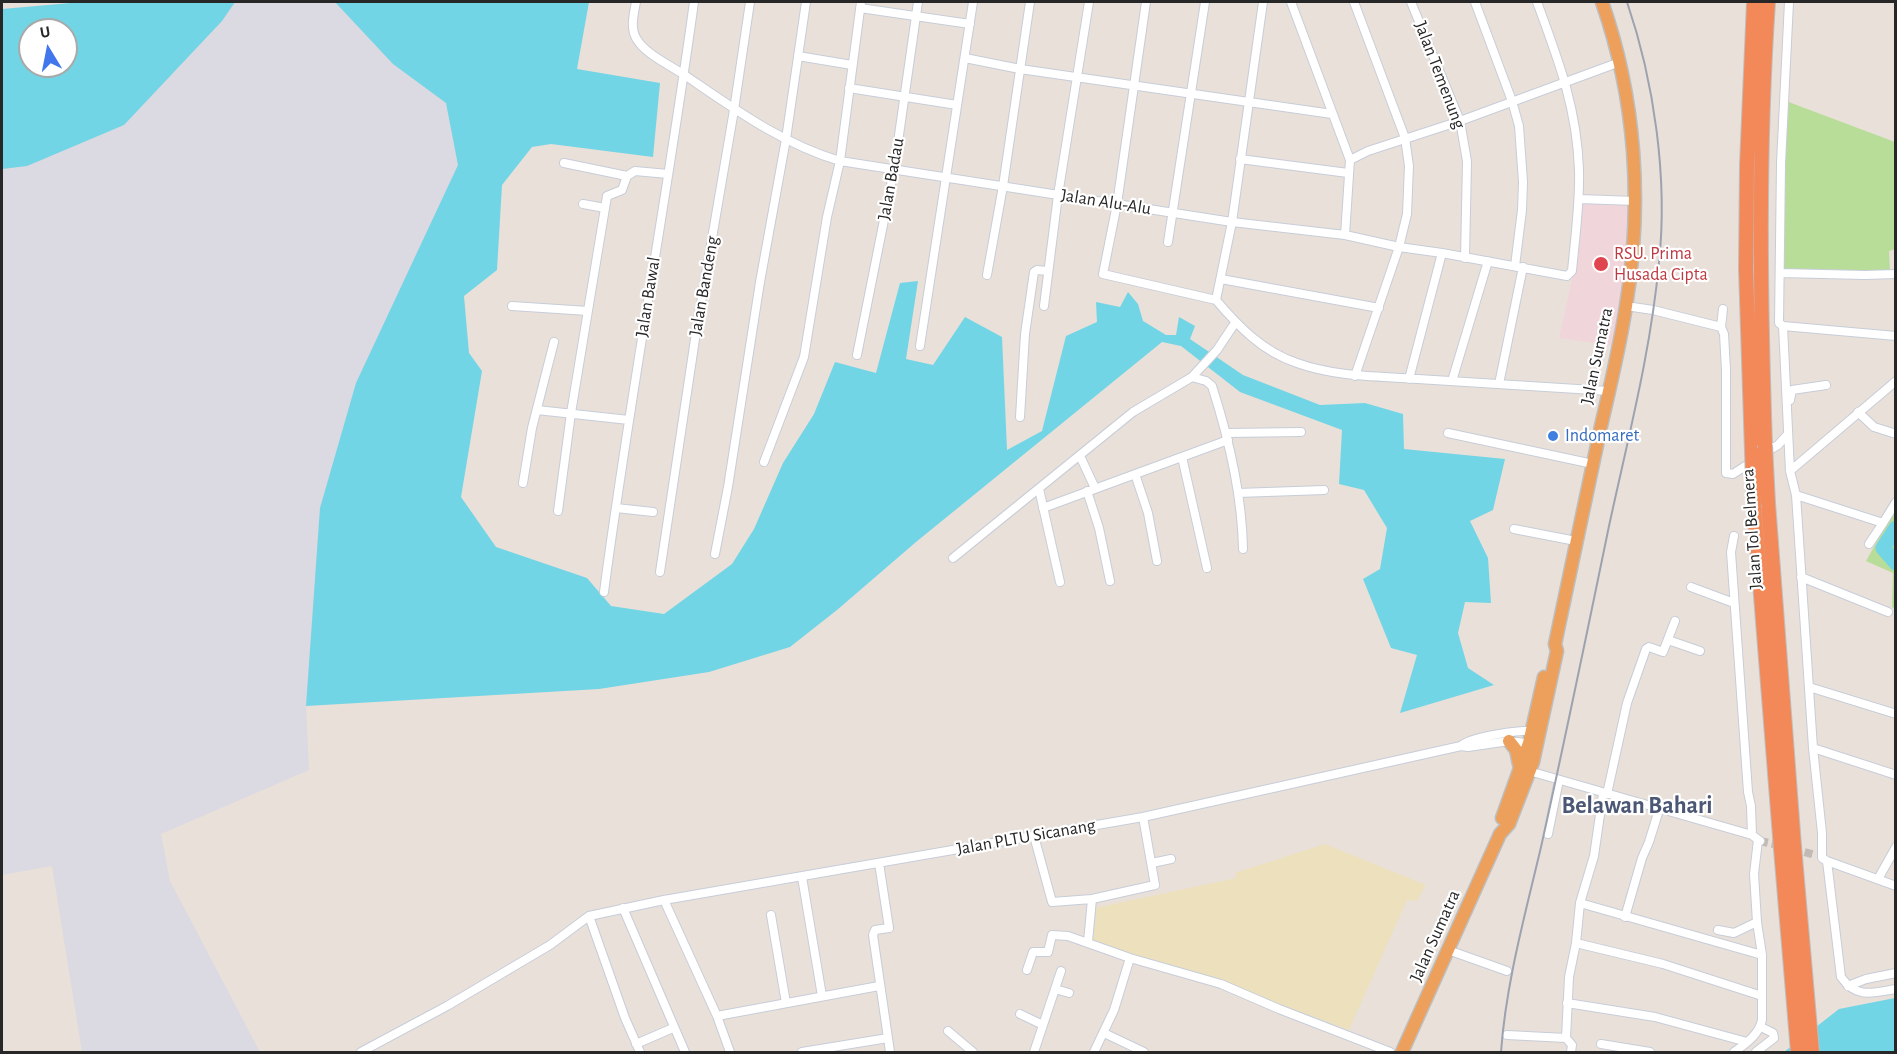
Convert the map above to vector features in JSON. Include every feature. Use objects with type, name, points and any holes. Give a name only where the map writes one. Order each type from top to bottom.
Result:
[{"type":"highway","name":"Jalan Sumatra","points":[[1402,1053],[1500,834],[1502,821],[1525,771],[1535,738],[1550,650],[1555,644],[1626,306],[1636,201],[1630,113],[1620,62],[1602,2]]},
{"type":"highway","name":"Jalan Tol Belmera","points":[[1754,2],[1747,165],[1746,269],[1752,452],[1761,505],[1812,1053]]},
{"type":"highway","name":"Jalan Tol Belmera","points":[[1768,2],[1760,191],[1765,445],[1761,505],[1798,1053]]},
{"type":"highway","points":[[1509,741],[1516,750],[1525,771]]},
{"type":"street","name":"Jalan Alu-Alu","points":[[636,2],[633,17],[635,37],[647,50],[734,110],[811,152],[840,161],[1232,222],[1345,235],[1399,247],[1561,275],[1571,273],[1579,199]]},
{"type":"street","name":"Jalan Bawal","points":[[604,592],[694,2]]},
{"type":"street","name":"Jalan Bandeng","points":[[660,572],[695,337],[750,2]]},
{"type":"street","points":[[715,554],[786,139],[806,2]]},
{"type":"street","name":"Jalan Badau","points":[[857,355],[894,170],[918,2]]},
{"type":"street","points":[[920,346],[973,2]]},
{"type":"street","points":[[987,275],[1003,186],[1030,2]]},
{"type":"street","points":[[1044,306],[1058,195],[1089,2]]},
{"type":"street","points":[[1146,2],[1117,204],[1102,274],[1216,300],[1256,341],[1297,363],[1355,376],[1609,390]]},
{"type":"street","points":[[1168,242],[1205,2]]},
{"type":"street","points":[[1216,300],[1232,222],[1263,2]]},
{"type":"street","points":[[1291,2],[1350,160],[1345,235]]},
{"type":"street","points":[[1354,2],[1405,138],[1409,187],[1407,214],[1399,247],[1355,376]]},
{"type":"street","name":"Jalan Temenung","points":[[1411,2],[1460,121],[1467,161],[1465,258]]},
{"type":"street","points":[[1475,2],[1512,101],[1519,126],[1522,162],[1519,267],[1499,384]]},
{"type":"street","points":[[1537,2],[1566,81],[1577,144],[1579,199],[1636,201]]},
{"type":"street","points":[[1789,2],[1781,163],[1779,323],[1783,326],[1896,336]]},
{"type":"street","points":[[764,462],[804,357],[827,217],[840,161],[861,5],[970,24]]},
{"type":"street","points":[[798,56],[852,65]]},
{"type":"street","points":[[965,58],[1020,69],[1332,114]]},
{"type":"street","points":[[1350,160],[1357,155],[1460,121],[1620,62]]},
{"type":"street","points":[[849,88],[957,105]]},
{"type":"street","points":[[1240,159],[1348,173]]},
{"type":"street","points":[[564,163],[627,176],[639,170],[668,174]]},
{"type":"street","points":[[558,511],[571,413],[605,208],[608,195],[622,190],[627,176]]},
{"type":"street","points":[[583,204],[605,208]]},
{"type":"street","points":[[1409,379],[1442,253]]},
{"type":"street","points":[[1452,381],[1488,261]]},
{"type":"street","points":[[1020,417],[1025,334],[1034,272],[1037,270],[1048,272]]},
{"type":"street","points":[[1780,273],[1896,274]]},
{"type":"street","points":[[1221,279],[1379,308]]},
{"type":"street","points":[[512,306],[588,311]]},
{"type":"street","points":[[1626,306],[1653,310],[1721,327]]},
{"type":"street","points":[[1723,309],[1721,327],[1724,334],[1726,370],[1726,473],[1733,474],[1778,445],[1788,435]]},
{"type":"street","points":[[953,558],[1132,412],[1196,374],[1217,350],[1235,322]]},
{"type":"street","points":[[1783,326],[1790,469],[1796,495],[1822,858],[1839,970],[1848,986],[1859,992],[1896,990]]},
{"type":"street","points":[[523,483],[537,410],[554,342]]},
{"type":"street","points":[[1196,374],[1212,386],[1227,437],[1238,493],[1243,549]]},
{"type":"street","points":[[1790,469],[1896,381]]},
{"type":"street","points":[[1786,402],[1790,400],[1792,390],[1826,385]]},
{"type":"street","points":[[537,410],[629,420]]},
{"type":"street","points":[[1858,412],[1874,427],[1896,434]]},
{"type":"street","points":[[1043,508],[1182,457],[1227,437],[1301,432]]},
{"type":"street","points":[[1448,434],[1593,464]]},
{"type":"street","points":[[1080,456],[1091,489],[1110,581]]},
{"type":"street","points":[[1182,457],[1207,568]]},
{"type":"street","points":[[1135,474],[1148,513],[1157,561]]},
{"type":"street","points":[[1039,489],[1060,582]]},
{"type":"street","points":[[1238,493],[1324,490]]},
{"type":"street","points":[[1796,495],[1883,523]]},
{"type":"street","points":[[1869,544],[1896,502]]},
{"type":"street","points":[[616,508],[653,512]]},
{"type":"street","points":[[1514,529],[1576,541]]},
{"type":"street","points":[[1734,536],[1731,552],[1734,603],[1748,792],[1756,839],[1754,874],[1762,955],[1761,1027],[1734,1053]]},
{"type":"street","points":[[1801,578],[1888,612]]},
{"type":"street","points":[[1691,587],[1734,603]]},
{"type":"street","points":[[1571,1053],[1570,1042],[1566,1038],[1569,977],[1576,943],[1580,903],[1594,856],[1605,794],[1627,703],[1647,648],[1663,652],[1675,621]]},
{"type":"street","points":[[1668,640],[1700,651]]},
{"type":"street","points":[[1809,687],[1896,714]]},
{"type":"street","name":"Jalan PLTU Sicanang","points":[[589,916],[664,900],[1143,817],[1461,746],[1535,738]]},
{"type":"street","name":"Jalan PLTU Sicanang","points":[[1461,746],[1466,741],[1473,740],[1535,738]]},
{"type":"street","points":[[1813,748],[1896,775]]},
{"type":"street","points":[[1525,771],[1756,839]]},
{"type":"street","points":[[1548,834],[1559,780]]},
{"type":"street","points":[[1625,917],[1659,810]]},
{"type":"street","points":[[1034,836],[1052,902],[1092,899],[1152,887],[1156,883],[1143,817]]},
{"type":"street","points":[[1878,879],[1896,847]]},
{"type":"street","points":[[1822,858],[1896,886]]},
{"type":"street","points":[[1152,863],[1171,860]]},
{"type":"street","points":[[879,863],[889,923],[888,930],[875,930],[873,935],[890,1053]]},
{"type":"street","points":[[802,877],[822,996]]},
{"type":"street","points":[[1088,942],[1092,899]]},
{"type":"street","points":[[664,900],[717,1016],[730,1053]]},
{"type":"street","points":[[1580,903],[1762,955]]},
{"type":"street","points":[[623,908],[685,1052]]},
{"type":"street","points":[[771,915],[786,1003]]},
{"type":"street","points":[[361,1053],[447,1006],[550,945],[589,916],[640,1053]]},
{"type":"street","points":[[1718,930],[1736,932],[1757,922]]},
{"type":"street","points":[[1028,970],[1034,952],[1048,952],[1052,935],[1068,936],[1130,960],[1221,984],[1390,1053]]},
{"type":"street","points":[[1576,943],[1663,964],[1762,996]]},
{"type":"street","points":[[1448,950],[1507,971]]},
{"type":"street","points":[[1094,1053],[1114,1010],[1130,960]]},
{"type":"street","points":[[1034,1053],[1061,971]]},
{"type":"street","points":[[1848,986],[1866,979],[1896,973]]},
{"type":"street","points":[[717,1016],[879,986]]},
{"type":"street","points":[[1055,989],[1068,993]]},
{"type":"street","points":[[1567,1003],[1655,1017],[1747,1042]]},
{"type":"street","points":[[1020,1014],[1043,1025]]},
{"type":"street","points":[[1756,1053],[1774,1038],[1772,1032],[1761,1027]]},
{"type":"street","points":[[636,1044],[673,1028]]},
{"type":"street","points":[[948,1031],[973,1053]]},
{"type":"street","points":[[1104,1034],[1144,1053]]},
{"type":"street","points":[[1507,1035],[1566,1038]]},
{"type":"street","points":[[802,1053],[888,1038]]},
{"type":"street","points":[[1601,1044],[1650,1053]]},
{"type":"shaded area","points":[[202,2],[383,2],[460,97],[469,190],[329,658],[306,706],[309,770],[161,834],[170,881],[260,1052],[82,1052],[52,866],[2,875],[2,131]]},
{"type":"shaded area","name":"RSU. Prima Husada Cipta","points":[[1579,199],[1636,201],[1624,305],[1613,346],[1559,338],[1572,279]]},
{"type":"green space","points":[[1786,101],[1895,142],[1896,249],[1889,251],[1890,270],[1858,275],[1782,269]]},
{"type":"green space","points":[[1895,509],[1895,609],[1892,607],[1893,573],[1866,561]]},
{"type":"sand","points":[[1325,844],[1426,885],[1417,901],[1407,900],[1349,1030],[1194,973],[1093,943],[1095,908],[1236,878],[1235,873]]},
{"type":"water","points":[[82,2],[235,2],[222,21],[124,125],[27,166],[2,169],[2,9]]},
{"type":"water","points":[[335,2],[589,2],[577,69],[660,83],[653,157],[551,144],[532,147],[502,185],[497,270],[464,296],[469,353],[482,371],[461,497],[496,547],[587,578],[611,606],[664,614],[732,564],[754,529],[783,463],[814,414],[835,362],[876,373],[900,283],[918,281],[906,359],[933,365],[965,317],[1002,337],[1007,450],[1042,431],[1066,336],[1097,322],[1096,302],[1120,307],[1128,292],[1138,304],[1143,321],[1166,335],[1176,335],[1179,317],[1195,326],[1190,339],[1243,375],[1320,405],[1365,403],[1403,414],[1404,449],[1505,459],[1493,510],[1470,521],[1488,558],[1491,603],[1465,602],[1458,633],[1468,668],[1494,685],[1400,713],[1417,655],[1391,648],[1363,579],[1380,569],[1387,528],[1364,490],[1339,484],[1342,430],[1240,392],[1181,346],[1162,342],[790,647],[709,672],[599,689],[306,706],[320,508],[356,383],[458,165],[446,103],[393,64]]},
{"type":"water","points":[[1895,998],[1895,1052],[1784,1052],[1839,1009]]},
{"type":"waterway","points":[[1896,528],[1883,548],[1896,563]]},
{"type":"tunnel","points":[[1760,841],[1782,846]]},
{"type":"tunnel","points":[[1793,849],[1816,855]]},
{"type":"railway","points":[[1501,1052],[1512,975],[1559,767],[1638,394],[1659,262],[1662,197],[1656,130],[1645,64],[1627,2]]},
{"type":"place","name":"RSU. Prima Husada Cipta","points":[[1601,264]]},
{"type":"place","name":"Indomaret","points":[[1553,436]]},
{"type":"district","name":"Belawan Bahari","points":[[1637,806]]}]
